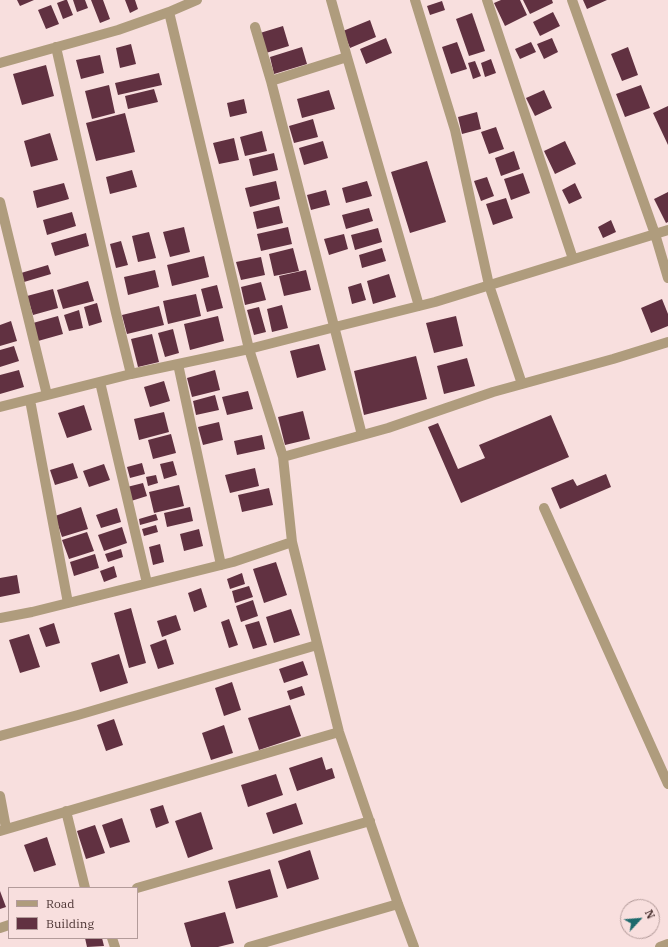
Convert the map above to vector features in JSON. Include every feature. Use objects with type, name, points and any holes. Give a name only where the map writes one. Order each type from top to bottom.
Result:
[{"type":"street","points":[[0,63],[118,30],[169,12],[197,0]]},
{"type":"street","points":[[331,0],[419,306]]},
{"type":"street","points":[[415,0],[455,130],[489,285],[522,384]]},
{"type":"street","points":[[487,0],[573,259]]},
{"type":"street","points":[[572,0],[655,234],[668,278]]},
{"type":"street","points":[[169,12],[249,349],[283,457],[292,542],[339,732],[414,947]]},
{"type":"street","points":[[255,27],[271,81],[362,435]]},
{"type":"street","points":[[56,47],[116,313],[132,374]]},
{"type":"street","points":[[271,81],[347,57]]},
{"type":"street","points":[[0,202],[48,395]]},
{"type":"street","points":[[0,408],[132,374],[249,349],[435,302],[668,230]]},
{"type":"street","points":[[283,457],[388,428],[493,392],[613,359],[668,342]]},
{"type":"street","points":[[178,364],[221,565]]},
{"type":"street","points":[[100,382],[147,583]]},
{"type":"street","points":[[30,400],[68,603]]},
{"type":"street","points":[[544,508],[668,784]]},
{"type":"street","points":[[0,618],[68,603],[233,562],[292,542]]},
{"type":"street","points":[[0,736],[86,713],[317,645]]},
{"type":"street","points":[[0,796],[3,829],[339,732]]},
{"type":"street","points":[[66,811],[85,887]]},
{"type":"street","points":[[138,888],[370,821]]},
{"type":"street","points":[[249,947],[398,904]]},
{"type":"street","points":[[660,947],[668,944]]},
{"type":"building","points":[[17,0],[34,0],[20,6]]},
{"type":"building","points":[[67,0],[73,15],[63,19],[57,3]]},
{"type":"building","points":[[73,0],[85,0],[88,8],[77,12]]},
{"type":"building","points":[[91,0],[103,0],[110,19],[100,23]]},
{"type":"building","points":[[125,0],[135,0],[138,9],[130,13]]},
{"type":"building","points":[[501,0],[520,0],[527,15],[505,26],[494,3]]},
{"type":"building","points":[[523,0],[552,0],[553,3],[530,14]]},
{"type":"building","points":[[583,0],[607,0],[587,9]]},
{"type":"building","points":[[442,1],[445,10],[430,15],[427,6]]},
{"type":"building","points":[[51,5],[59,24],[46,29],[38,10]]},
{"type":"building","points":[[553,12],[560,26],[540,36],[533,22]]},
{"type":"building","points":[[472,13],[485,51],[469,56],[456,19]]},
{"type":"building","points":[[370,20],[376,37],[350,48],[343,31]]},
{"type":"building","points":[[283,26],[289,46],[266,53],[260,33]]},
{"type":"building","points":[[386,38],[392,53],[366,64],[360,49]]},
{"type":"building","points":[[552,38],[558,52],[544,59],[537,44]]},
{"type":"building","points":[[457,42],[467,69],[451,74],[442,47]]},
{"type":"building","points":[[531,42],[536,52],[520,59],[515,49]]},
{"type":"building","points":[[131,44],[136,64],[120,68],[116,48]]},
{"type":"building","points":[[302,47],[307,64],[274,74],[270,57]]},
{"type":"building","points":[[628,47],[638,75],[622,81],[611,54]]},
{"type":"building","points":[[100,55],[104,73],[81,79],[76,60]]},
{"type":"building","points":[[491,59],[496,73],[485,77],[481,63]]},
{"type":"building","points":[[475,61],[481,76],[473,79],[468,63]]},
{"type":"building","points":[[46,65],[54,96],[22,105],[13,74]]},
{"type":"building","points":[[159,73],[162,85],[118,95],[115,83]]},
{"type":"building","points":[[109,85],[115,113],[92,119],[85,91]]},
{"type":"building","points":[[641,85],[650,108],[625,117],[616,94]]},
{"type":"building","points":[[154,89],[158,102],[128,109],[125,96]]},
{"type":"building","points":[[329,90],[335,109],[302,118],[297,99]]},
{"type":"building","points":[[544,90],[552,108],[535,116],[526,98]]},
{"type":"building","points":[[244,99],[247,113],[230,117],[227,103]]},
{"type":"building","points":[[668,106],[668,145],[653,113]]},
{"type":"building","points":[[477,112],[481,129],[462,134],[458,117]]},
{"type":"building","points":[[125,113],[135,152],[96,161],[86,123]]},
{"type":"building","points":[[313,119],[318,137],[294,143],[289,126]]},
{"type":"building","points":[[496,127],[504,149],[489,154],[481,132]]},
{"type":"building","points":[[262,131],[267,151],[245,156],[240,137]]},
{"type":"building","points":[[50,133],[58,160],[31,167],[24,141]]},
{"type":"building","points":[[234,138],[239,160],[219,164],[213,143]]},
{"type":"building","points":[[323,141],[328,158],[304,165],[299,148]]},
{"type":"building","points":[[565,141],[576,164],[555,174],[544,151]]},
{"type":"building","points":[[514,151],[520,169],[501,176],[495,158]]},
{"type":"building","points":[[274,153],[278,170],[253,176],[249,159]]},
{"type":"building","points":[[427,161],[446,222],[410,233],[391,172]]},
{"type":"building","points":[[132,170],[137,187],[110,194],[106,177]]},
{"type":"building","points":[[523,173],[530,193],[511,200],[504,179]]},
{"type":"building","points":[[487,177],[494,196],[481,201],[474,181]]},
{"type":"building","points":[[276,181],[280,199],[250,207],[245,188]]},
{"type":"building","points":[[367,181],[372,196],[346,203],[342,188]]},
{"type":"building","points":[[64,183],[69,199],[37,208],[33,191]]},
{"type":"building","points":[[575,183],[582,198],[569,204],[562,190]]},
{"type":"building","points":[[326,190],[330,205],[311,210],[307,195]]},
{"type":"building","points":[[668,192],[668,222],[666,223],[654,199]]},
{"type":"building","points":[[506,198],[513,218],[493,225],[486,204]]},
{"type":"building","points":[[279,206],[283,223],[257,229],[253,212]]},
{"type":"building","points":[[369,208],[373,221],[346,229],[342,215]]},
{"type":"building","points":[[72,212],[76,226],[47,235],[43,220]]},
{"type":"building","points":[[611,220],[616,232],[603,238],[598,227]]},
{"type":"building","points":[[184,227],[190,252],[170,257],[163,232]]},
{"type":"building","points":[[288,227],[292,244],[261,251],[257,234]]},
{"type":"building","points":[[378,228],[382,242],[355,250],[351,235]]},
{"type":"building","points":[[149,232],[156,258],[138,262],[132,236]]},
{"type":"building","points":[[86,233],[89,246],[55,256],[51,243]]},
{"type":"building","points":[[344,234],[348,249],[329,255],[324,239]]},
{"type":"building","points":[[121,241],[128,265],[116,268],[110,244]]},
{"type":"building","points":[[293,248],[299,271],[274,276],[269,254]]},
{"type":"building","points":[[382,248],[386,261],[362,268],[359,255]]},
{"type":"building","points":[[204,256],[209,277],[172,286],[167,265]]},
{"type":"building","points":[[261,257],[265,275],[241,280],[236,262]]},
{"type":"building","points":[[48,265],[51,274],[24,282],[21,273]]},
{"type":"building","points":[[155,270],[159,287],[128,295],[124,277]]},
{"type":"building","points":[[306,270],[311,290],[284,296],[279,276]]},
{"type":"building","points":[[389,274],[396,297],[373,304],[367,281]]},
{"type":"building","points":[[88,281],[94,301],[63,309],[57,290]]},
{"type":"building","points":[[261,282],[266,300],[245,305],[241,287]]},
{"type":"building","points":[[361,283],[366,300],[352,304],[348,287]]},
{"type":"building","points":[[217,285],[223,308],[207,312],[201,289]]},
{"type":"building","points":[[53,289],[58,308],[33,315],[27,296]]},
{"type":"building","points":[[196,294],[201,316],[168,324],[163,301]]},
{"type":"building","points":[[662,299],[668,314],[668,326],[651,333],[641,308]]},
{"type":"building","points":[[97,303],[102,322],[89,326],[84,307]]},
{"type":"building","points":[[282,305],[288,328],[272,332],[267,309]]},
{"type":"building","points":[[159,306],[164,325],[127,334],[122,315]]},
{"type":"building","points":[[259,307],[266,332],[254,335],[247,310]]},
{"type":"building","points":[[79,310],[83,328],[69,331],[64,315]]},
{"type":"building","points":[[58,316],[63,334],[38,341],[33,323]]},
{"type":"building","points":[[218,316],[224,341],[190,350],[184,324]]},
{"type":"building","points":[[456,316],[463,346],[434,353],[426,323]]},
{"type":"building","points":[[11,321],[17,341],[0,346],[0,325]]},
{"type":"building","points":[[173,329],[179,353],[165,357],[158,333]]},
{"type":"building","points":[[152,334],[159,362],[138,367],[131,339]]},
{"type":"building","points":[[319,344],[326,370],[297,378],[290,351]]},
{"type":"building","points":[[14,346],[19,361],[0,367],[0,350]]},
{"type":"building","points":[[416,356],[427,399],[364,415],[354,371]]},
{"type":"building","points":[[467,358],[475,386],[444,394],[437,366]]},
{"type":"building","points":[[19,370],[24,387],[0,394],[0,375]]},
{"type":"building","points":[[215,370],[220,390],[192,397],[187,378]]},
{"type":"building","points":[[164,381],[170,401],[150,407],[144,387]]},
{"type":"building","points":[[248,391],[253,409],[227,415],[222,397]]},
{"type":"building","points":[[215,395],[219,410],[196,415],[193,401]]},
{"type":"building","points":[[84,405],[92,430],[67,438],[58,413]]},
{"type":"building","points":[[303,411],[310,439],[285,445],[278,417]]},
{"type":"building","points":[[164,412],[169,432],[139,440],[134,419]]},
{"type":"building","points":[[551,415],[569,457],[461,503],[428,427],[438,423],[458,469],[485,458],[479,445]]},
{"type":"building","points":[[219,422],[223,440],[203,445],[198,427]]},
{"type":"building","points":[[171,434],[176,453],[153,459],[148,440]]},
{"type":"building","points":[[262,435],[265,449],[237,455],[234,441]]},
{"type":"building","points":[[173,461],[177,475],[164,479],[160,464]]},
{"type":"building","points":[[73,463],[78,478],[55,485],[50,470]]},
{"type":"building","points":[[142,463],[145,474],[130,478],[127,467]]},
{"type":"building","points":[[104,464],[110,480],[89,487],[83,471]]},
{"type":"building","points":[[255,468],[259,486],[230,493],[225,475]]},
{"type":"building","points":[[606,474],[611,487],[560,509],[551,488],[573,479],[577,486]]},
{"type":"building","points":[[156,475],[158,483],[148,486],[146,477]]},
{"type":"building","points":[[143,483],[147,496],[131,501],[127,487]]},
{"type":"building","points":[[179,485],[184,506],[154,513],[149,492]]},
{"type":"building","points":[[269,488],[273,505],[242,512],[238,495]]},
{"type":"building","points":[[81,507],[88,529],[62,537],[55,516]]},
{"type":"building","points":[[190,507],[193,521],[167,527],[164,513]]},
{"type":"building","points":[[117,508],[121,522],[101,528],[96,515]]},
{"type":"building","points":[[156,514],[158,520],[140,525],[139,519]]},
{"type":"building","points":[[156,525],[158,532],[144,536],[142,529]]},
{"type":"building","points":[[122,527],[127,543],[104,551],[98,535]]},
{"type":"building","points":[[199,529],[203,546],[184,551],[180,534]]},
{"type":"building","points":[[87,532],[94,551],[69,559],[62,540]]},
{"type":"building","points":[[160,544],[164,562],[153,565],[149,547]]},
{"type":"building","points":[[121,549],[123,557],[108,562],[105,554]]},
{"type":"building","points":[[95,554],[99,568],[74,576],[70,562]]},
{"type":"building","points":[[276,562],[287,595],[264,603],[253,569]]},
{"type":"building","points":[[114,566],[117,577],[104,582],[100,571]]},
{"type":"building","points":[[242,573],[245,584],[230,589],[227,579]]},
{"type":"building","points":[[17,575],[20,593],[0,597],[0,578]]},
{"type":"building","points":[[249,586],[253,597],[235,603],[232,591]]},
{"type":"building","points":[[201,588],[207,607],[194,612],[188,593]]},
{"type":"building","points":[[253,600],[258,616],[241,622],[236,606]]},
{"type":"building","points":[[131,608],[146,663],[129,668],[114,613]]},
{"type":"building","points":[[291,609],[300,635],[274,643],[266,617]]},
{"type":"building","points":[[176,615],[181,630],[162,637],[157,621]]},
{"type":"building","points":[[229,619],[238,645],[229,648],[221,622]]},
{"type":"building","points":[[259,621],[267,645],[253,649],[245,625]]},
{"type":"building","points":[[54,623],[60,643],[46,647],[39,628]]},
{"type":"building","points":[[29,634],[40,667],[20,673],[9,640]]},
{"type":"building","points":[[166,639],[174,664],[158,669],[150,645]]},
{"type":"building","points":[[119,654],[128,683],[100,692],[91,663]]},
{"type":"building","points":[[303,661],[308,675],[284,683],[279,669]]},
{"type":"building","points":[[232,682],[241,710],[224,716],[215,688]]},
{"type":"building","points":[[302,686],[305,695],[290,700],[287,691]]},
{"type":"building","points":[[290,705],[301,736],[259,750],[248,718]]},
{"type":"building","points":[[114,719],[123,745],[106,751],[97,725]]},
{"type":"building","points":[[224,725],[233,753],[211,760],[202,733]]},
{"type":"building","points":[[322,757],[326,770],[332,768],[335,778],[297,791],[289,768]]},
{"type":"building","points":[[276,774],[283,795],[248,807],[241,785]]},
{"type":"building","points":[[296,803],[303,824],[273,834],[266,813]]},
{"type":"building","points":[[163,805],[169,823],[156,828],[150,809]]},
{"type":"building","points":[[201,812],[213,849],[188,858],[175,821]]},
{"type":"building","points":[[122,818],[130,842],[110,848],[102,825]]},
{"type":"building","points":[[95,825],[105,853],[86,859],[77,831]]},
{"type":"building","points":[[47,837],[56,865],[34,872],[24,845]]},
{"type":"building","points":[[310,850],[319,879],[287,889],[278,861]]},
{"type":"building","points":[[270,869],[278,897],[236,909],[228,881]]},
{"type":"building","points":[[0,891],[6,907],[0,909]]},
{"type":"building","points":[[225,912],[234,943],[218,947],[191,947],[184,923]]},
{"type":"building","points":[[85,939],[102,939],[104,946],[87,947]]}]
